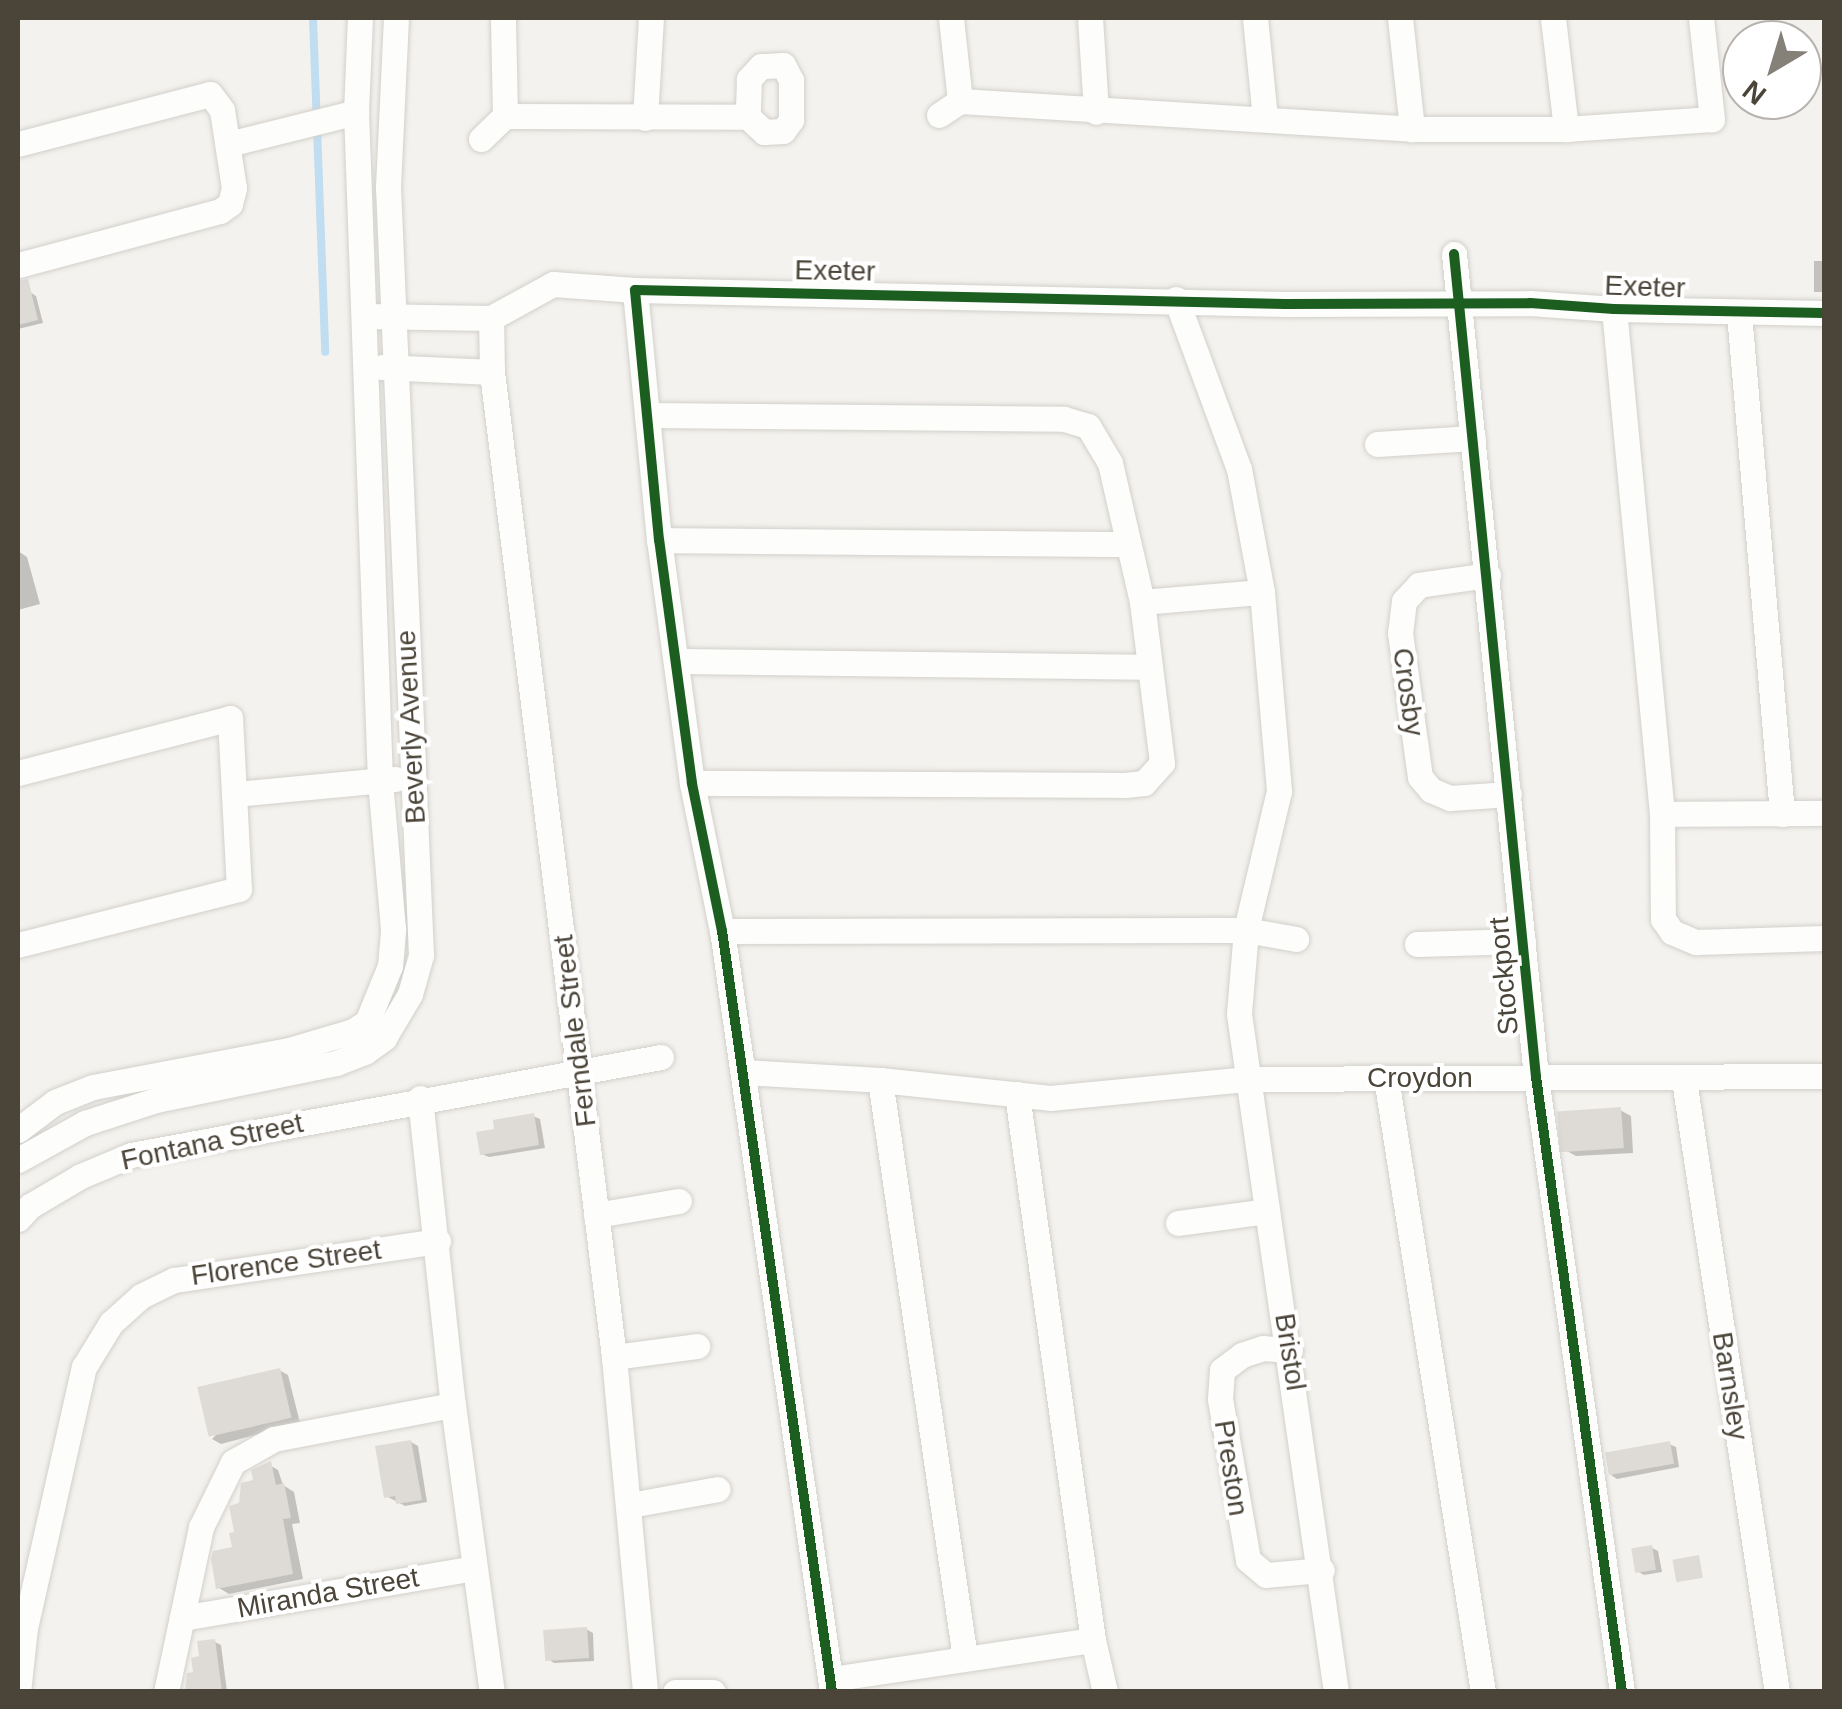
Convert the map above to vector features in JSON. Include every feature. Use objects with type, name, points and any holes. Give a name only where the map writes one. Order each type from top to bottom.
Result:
[{"type":"street","name":"Beverly Avenue","points":[[18,1130],[56,1102],[93,1086],[324,1042],[366,1022],[390,966],[393,929],[380,781],[367,368],[344,114],[360,18]]},
{"type":"street","name":"Beverly Avenue","points":[[18,1160],[85,1122],[156,1100],[336,1064],[384,1038],[410,994],[421,955],[388,187],[396,18]]},
{"type":"street","points":[[503,18],[505,116]]},
{"type":"street","points":[[645,118],[651,18]]},
{"type":"street","points":[[951,18],[950,108],[1412,129],[1718,126],[1701,18]]},
{"type":"street","points":[[1090,18],[1096,112]]},
{"type":"street","points":[[1255,18],[1265,120]]},
{"type":"street","points":[[1400,18],[1412,129]]},
{"type":"street","points":[[1553,18],[1566,129]]},
{"type":"street","points":[[18,144],[204,93],[219,102],[234,188],[230,204],[220,211],[18,266]]},
{"type":"street","points":[[228,144],[344,114]]},
{"type":"street","points":[[481,139],[505,116],[748,118]]},
{"type":"street","name":"Stockport","points":[[1454,254],[1536,1077],[1622,1692]]},
{"type":"street","name":"Exeter","points":[[491,318],[553,284],[635,290],[1824,312]]},
{"type":"street","points":[[635,290],[659,540],[692,783],[722,932],[831,1686],[965,1658],[1092,1640]]},
{"type":"street","name":"Bristol","points":[[1176,299],[1239,469],[1262,592],[1280,791],[1246,930],[1239,1014],[1322,1570],[1336,1692]]},
{"type":"street","points":[[1614,310],[1662,814],[1660,905],[1672,932],[1696,942],[1824,938]]},
{"type":"street","points":[[1739,312],[1782,814]]},
{"type":"street","points":[[364,316],[491,318]]},
{"type":"street","name":"Ferndale Street","points":[[491,318],[492,372],[614,1357],[645,1692]]},
{"type":"street","points":[[367,368],[492,372]]},
{"type":"street","points":[[647,414],[1064,419],[1088,426],[1110,464],[1125,544],[1142,602],[1162,764],[1144,783],[692,783]]},
{"type":"street","points":[[1377,444],[1473,438]]},
{"type":"street","points":[[659,540],[1125,544]]},
{"type":"street","name":"Crosby","points":[[1488,575],[1419,585],[1404,601],[1400,634],[1420,777],[1431,790],[1450,798],[1509,794]]},
{"type":"street","points":[[1142,602],[1262,592]]},
{"type":"street","points":[[676,661],[1148,667]]},
{"type":"street","points":[[18,773],[230,718],[239,889],[18,946]]},
{"type":"street","points":[[236,794],[413,776]]},
{"type":"street","points":[[1662,814],[1824,813]]},
{"type":"street","points":[[722,932],[1246,930],[1296,939]]},
{"type":"street","points":[[1417,944],[1523,940]]},
{"type":"street","name":"Fontana Street","points":[[18,1220],[30,1206],[81,1176],[130,1155],[581,1068],[661,1057]]},
{"type":"street","name":"Croydon","points":[[743,1072],[1078,1098],[1249,1080],[1684,1080],[1824,1076]]},
{"type":"street","points":[[1386,1078],[1483,1692]]},
{"type":"street","points":[[880,1080],[965,1658]]},
{"type":"street","name":"Barnsley","points":[[1684,1080],[1776,1692]]},
{"type":"street","points":[[1017,1094],[1092,1640],[1105,1692]]},
{"type":"street","points":[[420,1098],[453,1405],[492,1692]]},
{"type":"street","points":[[596,1215],[679,1201]]},
{"type":"street","points":[[1178,1222],[1267,1211]]},
{"type":"street","name":"Florence Street","points":[[18,1692],[24,1628],[84,1367],[111,1324],[141,1296],[174,1280],[438,1242]]},
{"type":"street","points":[[614,1357],[698,1346]]},
{"type":"street","name":"Preston","points":[[1290,1350],[1263,1348],[1242,1355],[1222,1370],[1220,1399],[1248,1560],[1266,1575],[1322,1570]]},
{"type":"street","points":[[166,1692],[202,1526],[234,1462],[274,1439],[453,1405]]},
{"type":"street","points":[[630,1505],[718,1489]]},
{"type":"street","name":"Miranda Street","points":[[182,1618],[474,1568]]},
{"type":"street","points":[[674,1692],[713,1692]]},
{"type":"building","points":[[28,279],[38,320],[18,325],[18,281]]},
{"type":"building","points":[[1621,1107],[1624,1148],[1560,1152],[1557,1111]]},
{"type":"building","points":[[534,1113],[539,1145],[480,1155],[476,1132],[494,1129],[493,1120]]},
{"type":"building","points":[[280,1368],[291,1418],[209,1437],[197,1387]]},
{"type":"building","points":[[411,1440],[422,1500],[396,1504],[395,1496],[384,1498],[375,1446]]},
{"type":"building","points":[[1670,1441],[1674,1464],[1609,1475],[1605,1452]]},
{"type":"building","points":[[271,1461],[276,1485],[284,1483],[291,1518],[283,1519],[293,1574],[216,1589],[211,1559],[213,1551],[232,1547],[229,1533],[234,1532],[229,1506],[239,1503],[241,1483],[253,1480],[251,1470]]},
{"type":"building","points":[[1652,1545],[1656,1570],[1635,1573],[1631,1548]]},
{"type":"building","points":[[1699,1555],[1703,1578],[1676,1582],[1672,1560]]},
{"type":"building","points":[[587,1627],[589,1658],[545,1661],[543,1630]]},
{"type":"building","points":[[215,1639],[222,1692],[185,1692],[187,1673],[193,1672],[191,1658],[199,1656],[197,1641]]},
{"type":"waterway","points":[[313,18],[325,352]]},
{"type":"cycle path","points":[[1454,254],[1536,1077],[1622,1692]]},
{"type":"cycle path","points":[[832,1692],[722,931],[692,783],[659,540],[635,290],[1285,304],[1530,303],[1614,309],[1824,313]]}]
